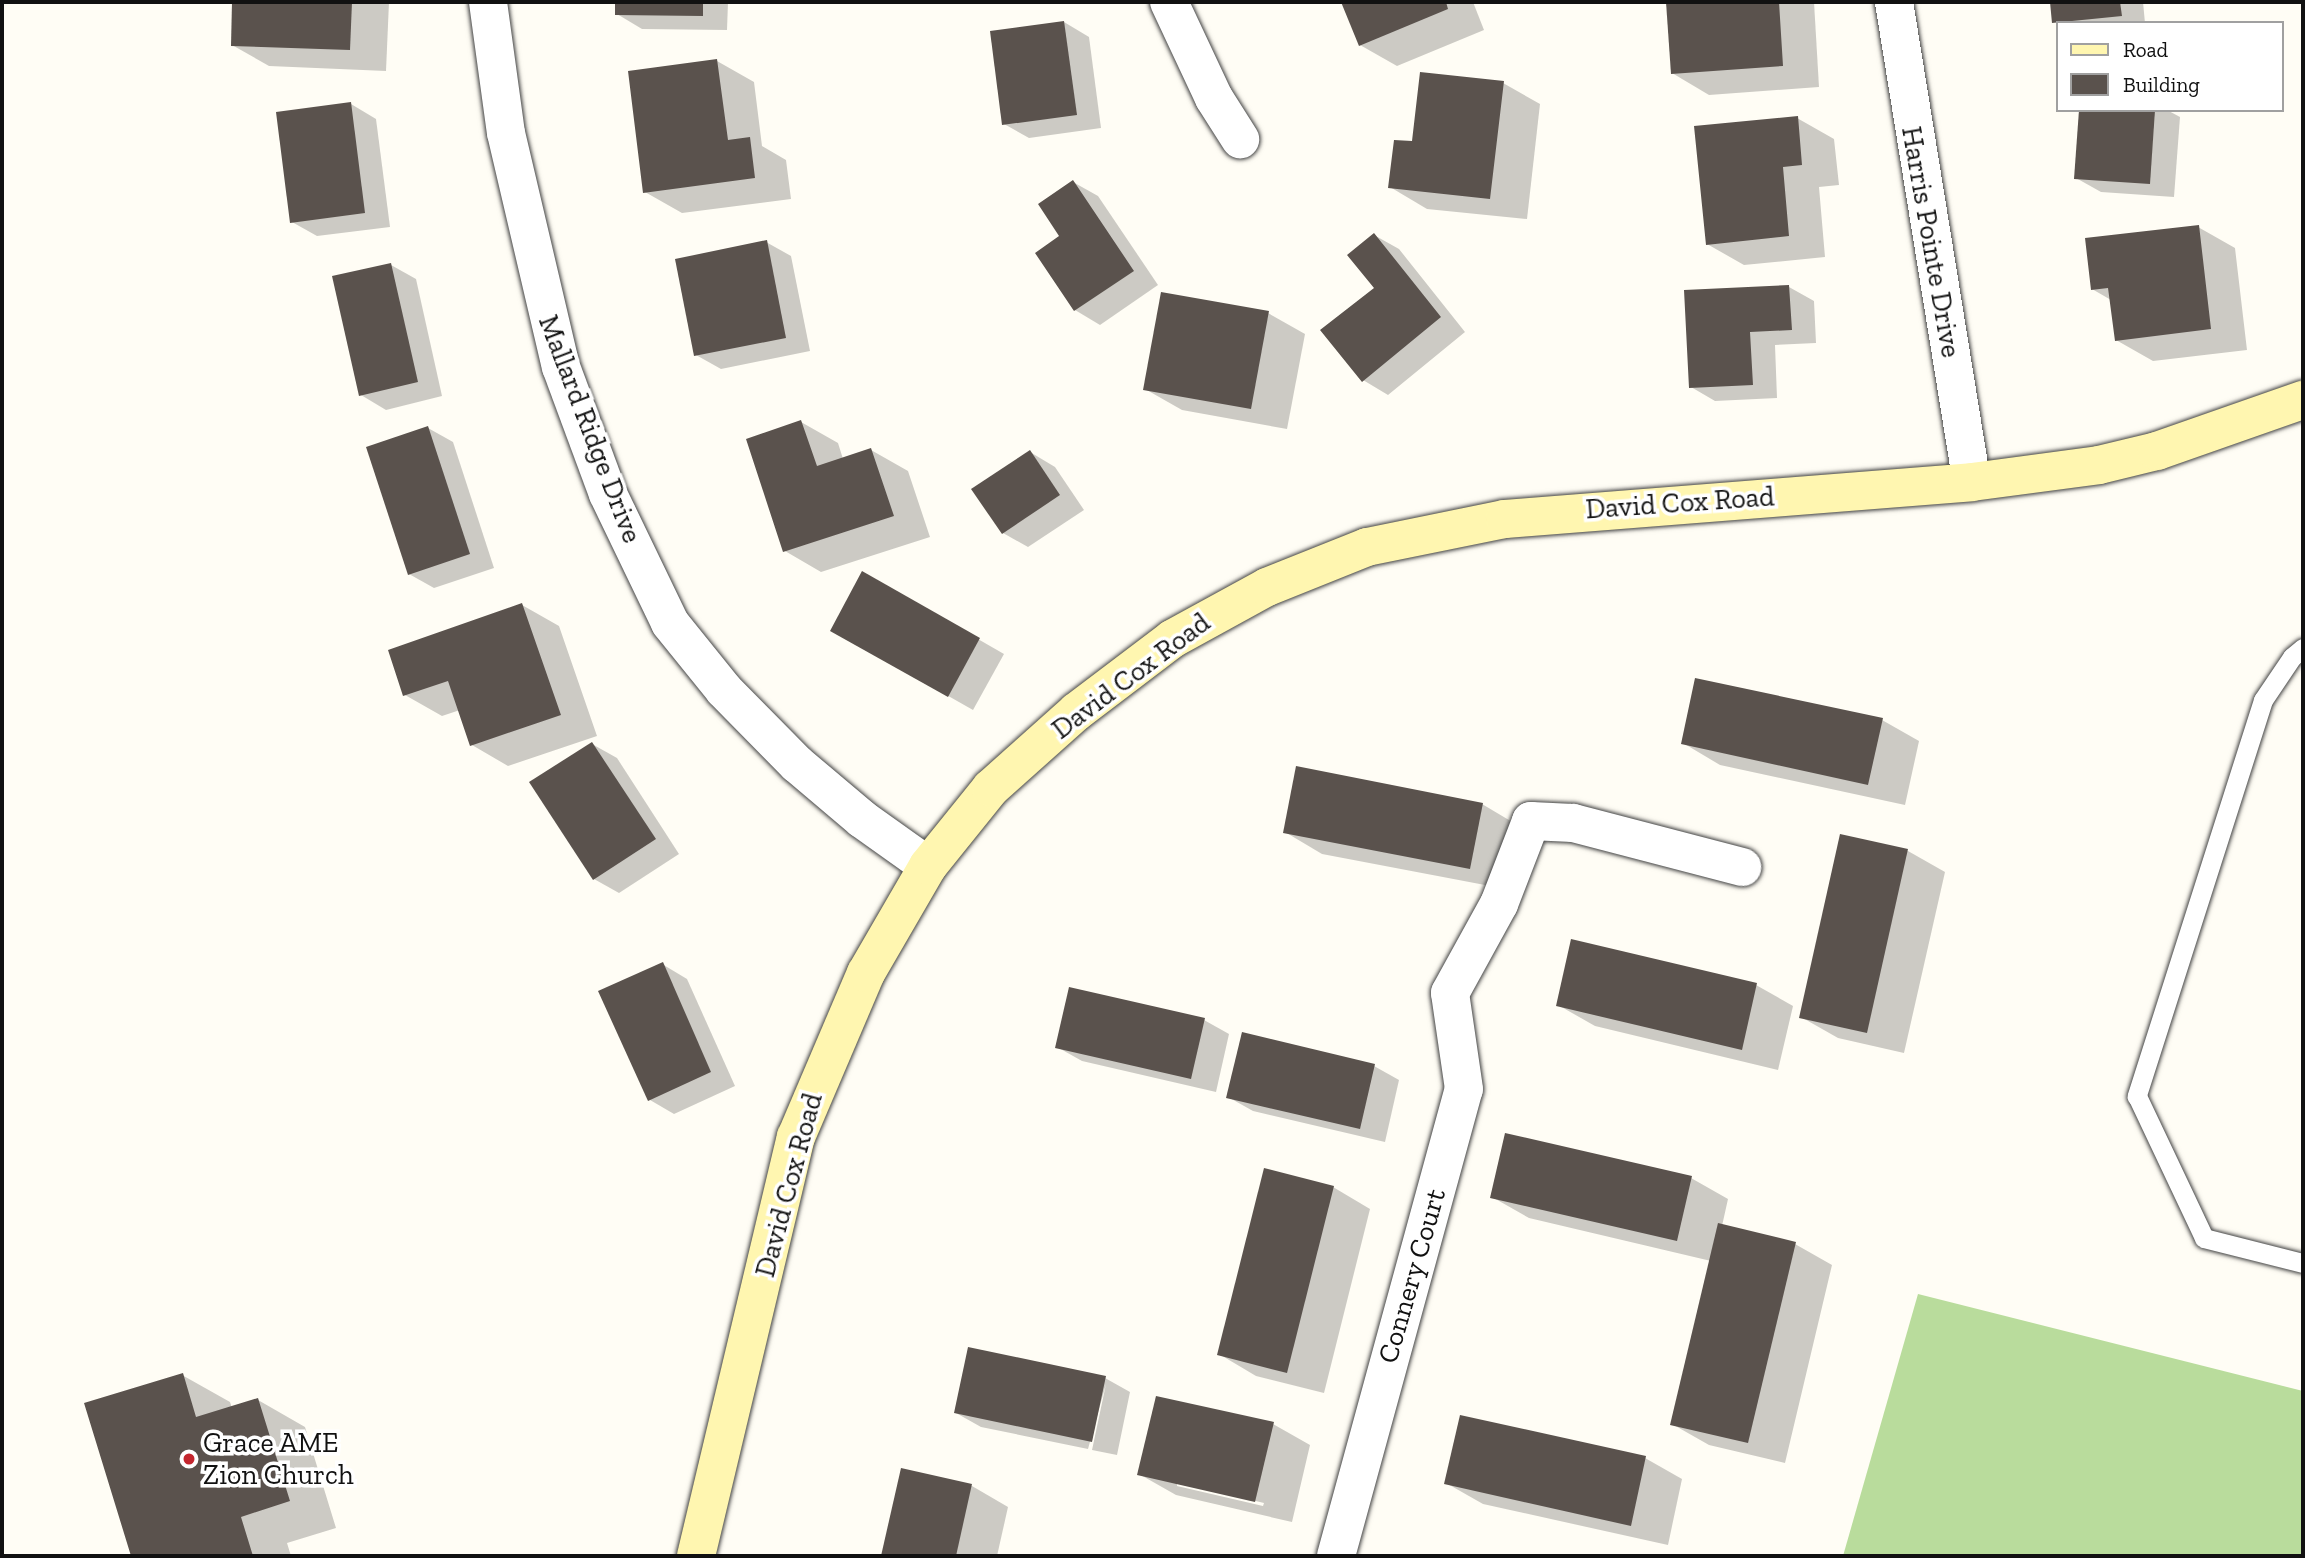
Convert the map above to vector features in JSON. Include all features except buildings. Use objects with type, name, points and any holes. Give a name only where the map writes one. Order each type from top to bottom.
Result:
[{"type":"main road","name":"David Cox Road","points":[[696,1556],[741,1382],[796,1138],[866,973],[928,866],[991,788],[1076,712],[1172,639],[1267,587],[1367,547],[1506,519],[1594,509],[1972,481],[2099,465],[2157,451],[2303,400]]},
{"type":"street","name":"Mallard Ridge Drive","points":[[488,2],[506,133],[557,354],[608,494],[670,623],[724,690],[797,764],[862,819],[928,866]]},
{"type":"street","points":[[1169,2],[1214,97],[1240,139]]},
{"type":"street","name":"Harris Pointe Drive","points":[[1894,2],[1972,481]]},
{"type":"street","name":"Connery Court","points":[[1336,1556],[1464,1089],[1450,993],[1499,904],[1531,821],[1573,823],[1742,867]]},
{"type":"lane","points":[[2303,648],[2291,657],[2263,700],[2137,1096],[2204,1238],[2303,1263]]},
{"type":"green space","points":[[1918,1294],[2303,1391],[2303,1556],[1843,1556]]},
{"type":"place","name":"Grace AME Zion Church","points":[[189,1459]]}]
